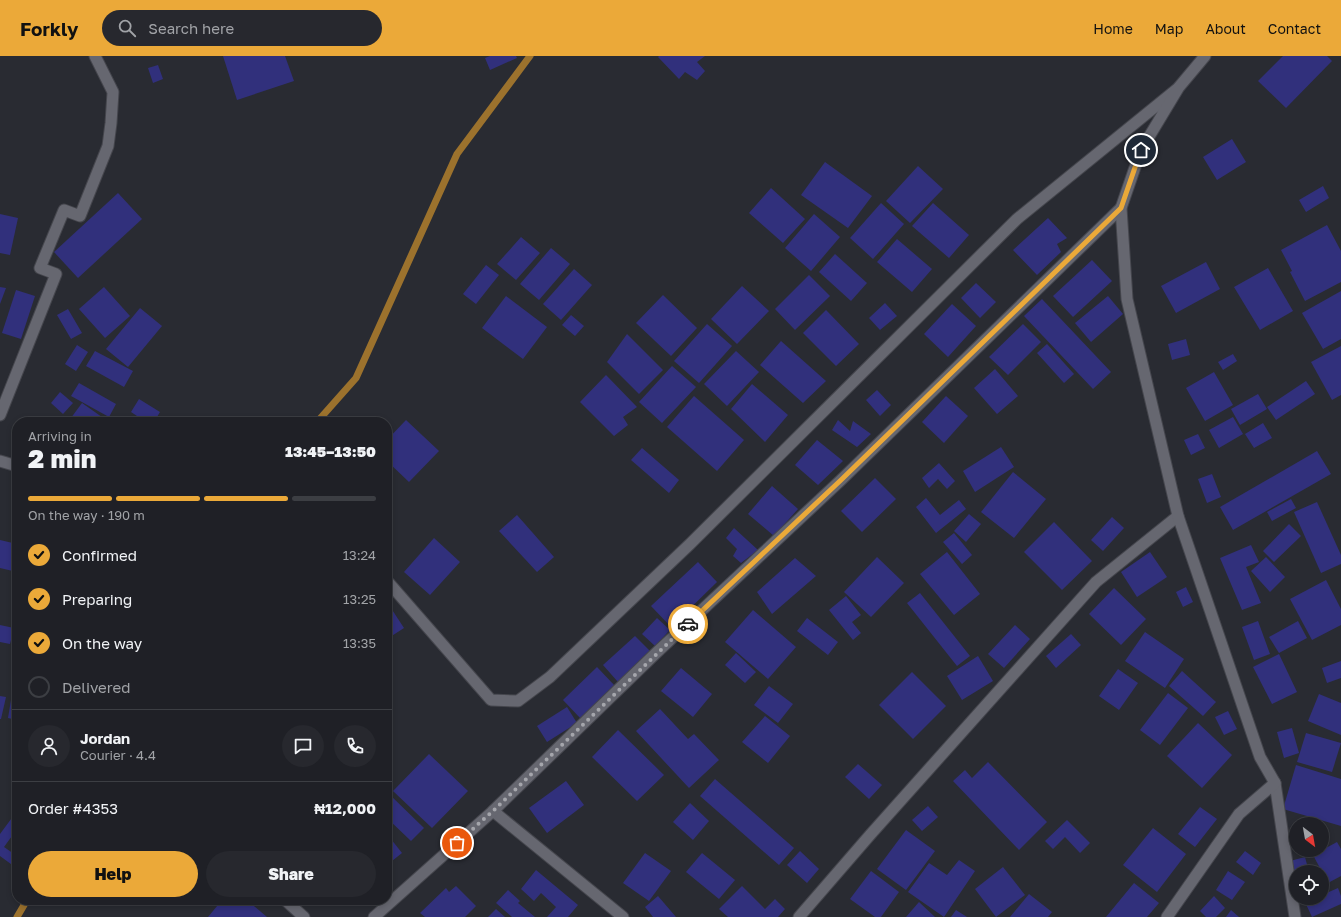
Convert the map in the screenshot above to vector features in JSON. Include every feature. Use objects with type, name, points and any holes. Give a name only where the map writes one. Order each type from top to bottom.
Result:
[{"type":"street","points":[[0,415],[56,274],[40,268],[64,210],[80,216],[108,146],[111,123],[112,92],[95,56]]},
{"type":"street","points":[[1205,56],[1179,87],[1141,150],[1121,208],[1127,299],[1178,516],[1260,757],[1274,783],[1295,917]]},
{"type":"street","points":[[392,586],[491,700],[518,701],[550,677],[690,544],[1017,219],[1179,87]]},
{"type":"street","points":[[392,901],[493,811],[655,654],[841,480],[1121,208]]},
{"type":"street","points":[[0,461],[12,465]]},
{"type":"street","points":[[801,916],[875,829],[1096,582],[1178,516]]},
{"type":"street","points":[[1167,917],[1239,814],[1274,783]]},
{"type":"street","points":[[493,811],[623,917]]},
{"type":"street","points":[[291,905],[304,917]]},
{"type":"street","points":[[374,917],[387,905]]},
{"type":"building","points":[[223,56],[285,56],[294,81],[237,100]]},
{"type":"building","points":[[490,56],[516,56],[517,58],[490,70],[485,58]]},
{"type":"building","points":[[705,56],[697,62],[705,71],[697,80],[685,72],[679,79],[658,57]]},
{"type":"building","points":[[1283,56],[1327,56],[1332,61],[1286,108],[1258,81]]},
{"type":"building","points":[[158,65],[163,79],[153,83],[148,68]]},
{"type":"building","points":[[1232,139],[1246,162],[1217,180],[1203,157]]},
{"type":"building","points":[[825,162],[872,196],[848,228],[801,195]]},
{"type":"building","points":[[918,166],[943,189],[910,223],[886,201]]},
{"type":"building","points":[[1323,186],[1329,198],[1306,212],[1299,200]]},
{"type":"building","points":[[771,188],[805,219],[783,243],[749,213]]},
{"type":"building","points":[[118,193],[142,219],[78,278],[54,252]]},
{"type":"building","points":[[881,203],[904,224],[873,259],[850,238]]},
{"type":"building","points":[[933,203],[969,235],[949,258],[912,226]]},
{"type":"building","points":[[0,214],[18,218],[10,255],[0,253]]},
{"type":"building","points":[[814,214],[840,237],[811,271],[785,248]]},
{"type":"building","points":[[1048,218],[1067,238],[1057,244],[1061,252],[1037,275],[1013,250]]},
{"type":"building","points":[[1327,225],[1341,251],[1341,282],[1305,301],[1290,272],[1292,271],[1281,250]]},
{"type":"building","points":[[521,237],[540,253],[516,280],[497,264]]},
{"type":"building","points":[[897,239],[932,269],[912,292],[877,262]]},
{"type":"building","points":[[551,248],[570,264],[539,300],[520,284]]},
{"type":"building","points":[[835,254],[867,283],[851,301],[819,272]]},
{"type":"building","points":[[1092,260],[1112,281],[1073,317],[1053,296]]},
{"type":"building","points":[[1206,262],[1220,289],[1176,313],[1161,286]]},
{"type":"building","points":[[486,265],[499,275],[476,304],[463,294]]},
{"type":"building","points":[[1268,268],[1293,311],[1260,330],[1234,287]]},
{"type":"building","points":[[574,269],[592,285],[561,320],[543,304]]},
{"type":"building","points":[[809,275],[830,296],[795,330],[775,309]]},
{"type":"building","points":[[976,283],[996,302],[980,318],[961,298]]},
{"type":"building","points":[[742,286],[769,311],[737,344],[711,319]]},
{"type":"building","points":[[0,287],[6,288],[0,304]]},
{"type":"building","points":[[104,287],[130,316],[105,338],[79,309]]},
{"type":"building","points":[[16,290],[35,296],[21,339],[2,333]]},
{"type":"building","points":[[1341,291],[1341,339],[1323,349],[1302,313]]},
{"type":"building","points":[[663,295],[697,328],[671,356],[636,323]]},
{"type":"building","points":[[506,296],[547,327],[523,359],[482,328]]},
{"type":"building","points":[[1108,296],[1123,314],[1091,342],[1075,323]]},
{"type":"building","points":[[1042,299],[1111,372],[1093,389],[1024,316]]},
{"type":"building","points":[[885,303],[897,316],[880,330],[869,318]]},
{"type":"building","points":[[952,304],[976,326],[948,357],[924,334]]},
{"type":"building","points":[[140,308],[162,326],[128,367],[106,349]]},
{"type":"building","points":[[68,309],[82,333],[71,339],[57,315]]},
{"type":"building","points":[[826,310],[859,344],[836,366],[803,333]]},
{"type":"building","points":[[571,315],[584,326],[575,336],[562,325]]},
{"type":"building","points":[[707,324],[732,346],[699,383],[674,361]]},
{"type":"building","points":[[1023,324],[1041,342],[1008,375],[989,357]]},
{"type":"building","points":[[627,334],[663,370],[639,394],[607,362]]},
{"type":"building","points":[[1186,339],[1190,355],[1172,360],[1168,344]]},
{"type":"building","points":[[781,341],[826,381],[803,403],[760,365]]},
{"type":"building","points":[[1047,344],[1074,374],[1064,383],[1037,353]]},
{"type":"building","points":[[77,345],[88,352],[76,371],[65,364]]},
{"type":"building","points":[[1341,346],[1341,395],[1332,400],[1311,362]]},
{"type":"building","points":[[95,351],[133,371],[124,387],[86,366]]},
{"type":"building","points":[[736,351],[759,372],[727,406],[704,384]]},
{"type":"building","points":[[1233,354],[1237,361],[1223,370],[1218,362]]},
{"type":"building","points":[[672,366],[696,387],[662,423],[639,402]]},
{"type":"building","points":[[995,369],[1018,396],[997,414],[974,388]]},
{"type":"building","points":[[1214,372],[1233,405],[1205,421],[1186,388]]},
{"type":"building","points":[[606,375],[637,407],[623,417],[628,425],[614,436],[580,402]]},
{"type":"building","points":[[1306,381],[1315,394],[1276,420],[1267,407]]},
{"type":"building","points":[[79,383],[116,404],[109,417],[71,396]]},
{"type":"building","points":[[752,384],[788,415],[765,442],[731,409]]},
{"type":"building","points":[[877,390],[891,405],[880,416],[866,400]]},
{"type":"building","points":[[60,392],[73,403],[63,414],[51,403]]},
{"type":"building","points":[[1258,394],[1267,409],[1240,425],[1231,409]]},
{"type":"building","points":[[694,396],[744,440],[717,471],[667,427]]},
{"type":"building","points":[[946,396],[968,416],[944,443],[922,422]]},
{"type":"building","points":[[139,399],[160,412],[157,417],[138,417],[131,412]]},
{"type":"building","points":[[82,403],[102,417],[72,417]]},
{"type":"building","points":[[1233,417],[1243,434],[1219,448],[1209,430]]},
{"type":"building","points":[[406,420],[439,451],[409,482],[392,466],[392,435]]},
{"type":"building","points":[[838,420],[850,431],[853,421],[871,434],[857,447],[832,430]]},
{"type":"building","points":[[1263,423],[1272,438],[1254,448],[1245,434]]},
{"type":"building","points":[[1198,434],[1205,448],[1191,455],[1184,440]]},
{"type":"building","points":[[817,440],[843,461],[818,485],[795,465]]},
{"type":"building","points":[[1001,447],[1014,467],[975,492],[963,471]]},
{"type":"building","points":[[642,448],[679,480],[669,493],[631,460]]},
{"type":"building","points":[[1317,451],[1331,474],[1233,530],[1220,507]]},
{"type":"building","points":[[939,463],[955,481],[947,489],[938,479],[929,488],[922,478]]},
{"type":"building","points":[[1013,472],[1046,499],[1014,538],[981,512]]},
{"type":"building","points":[[1212,474],[1221,497],[1207,503],[1198,479]]},
{"type":"building","points":[[875,478],[896,499],[862,532],[841,511]]},
{"type":"building","points":[[772,486],[798,509],[774,536],[748,514]]},
{"type":"building","points":[[926,498],[940,515],[959,500],[966,509],[936,533],[916,507]]},
{"type":"building","points":[[1291,499],[1296,508],[1272,521],[1267,512]]},
{"type":"building","points":[[1317,502],[1341,555],[1341,564],[1321,573],[1294,512]]},
{"type":"building","points":[[969,514],[981,524],[966,542],[954,531]]},
{"type":"building","points":[[517,515],[554,557],[537,572],[499,531]]},
{"type":"building","points":[[1112,517],[1124,528],[1103,551],[1091,540]]},
{"type":"building","points":[[1054,522],[1092,561],[1062,590],[1024,552]]},
{"type":"building","points":[[1289,524],[1301,536],[1274,562],[1263,551]]},
{"type":"building","points":[[734,528],[758,550],[741,563],[733,556],[737,549],[726,538]]},
{"type":"building","points":[[954,533],[972,555],[962,564],[943,542]]},
{"type":"building","points":[[434,538],[460,562],[430,595],[404,572]]},
{"type":"building","points":[[0,540],[12,543],[12,571],[0,568]]},
{"type":"building","points":[[1251,545],[1259,562],[1246,567],[1261,603],[1242,610],[1220,558]]},
{"type":"building","points":[[947,552],[980,594],[954,615],[920,574]]},
{"type":"building","points":[[1150,552],[1167,577],[1137,597],[1121,572]]},
{"type":"building","points":[[877,557],[904,583],[871,617],[844,592]]},
{"type":"building","points":[[1266,557],[1285,577],[1270,592],[1251,571]]},
{"type":"building","points":[[795,558],[816,576],[772,614],[757,592]]},
{"type":"building","points":[[698,562],[717,582],[671,627],[651,606]]},
{"type":"building","points":[[1326,580],[1341,609],[1341,625],[1312,640],[1290,599]]},
{"type":"building","points":[[1186,587],[1193,602],[1183,607],[1176,592]]},
{"type":"building","points":[[1114,588],[1146,619],[1121,645],[1089,614]]},
{"type":"building","points":[[920,593],[970,656],[957,666],[907,603]]},
{"type":"building","points":[[846,596],[861,615],[852,622],[861,633],[853,640],[829,610]]},
{"type":"building","points":[[392,610],[404,628],[392,636]]},
{"type":"building","points":[[753,610],[796,647],[768,679],[725,642]]},
{"type":"building","points":[[657,618],[670,630],[655,646],[642,634]]},
{"type":"building","points":[[807,618],[838,642],[828,655],[797,631]]},
{"type":"building","points":[[1258,621],[1270,654],[1254,660],[1242,627]]},
{"type":"building","points":[[1298,621],[1307,638],[1279,653],[1269,637]]},
{"type":"building","points":[[0,625],[12,628],[10,644],[0,642]]},
{"type":"building","points":[[1015,625],[1030,639],[1004,668],[988,654]]},
{"type":"building","points":[[1145,632],[1184,659],[1165,688],[1125,661]]},
{"type":"building","points":[[1071,634],[1081,645],[1056,668],[1046,656]]},
{"type":"building","points":[[635,636],[651,652],[618,682],[603,665]]},
{"type":"building","points":[[736,653],[756,672],[745,683],[725,665]]},
{"type":"building","points":[[1279,654],[1297,692],[1272,704],[1253,667]]},
{"type":"building","points":[[978,656],[993,681],[962,700],[947,676]]},
{"type":"building","points":[[1341,661],[1341,678],[1327,683],[1322,668]]},
{"type":"building","points":[[597,667],[615,686],[581,719],[563,700]]},
{"type":"building","points":[[681,668],[712,694],[693,717],[661,691]]},
{"type":"building","points":[[1118,669],[1138,683],[1119,710],[1099,696]]},
{"type":"building","points":[[1182,671],[1216,702],[1203,716],[1169,686]]},
{"type":"building","points":[[912,672],[946,706],[913,739],[879,705]]},
{"type":"building","points":[[769,686],[793,704],[778,723],[754,705]]},
{"type":"building","points":[[1168,693],[1188,708],[1160,745],[1140,730]]},
{"type":"building","points":[[1319,694],[1341,703],[1341,735],[1308,721]]},
{"type":"building","points":[[0,696],[6,697],[1,719],[0,719]]},
{"type":"building","points":[[11,700],[12,700],[12,719],[8,718]]},
{"type":"building","points":[[567,707],[577,723],[547,742],[537,726]]},
{"type":"building","points":[[660,709],[688,739],[694,734],[719,760],[689,788],[636,731]]},
{"type":"building","points":[[1228,711],[1237,729],[1224,735],[1215,717]]},
{"type":"building","points":[[765,716],[790,736],[768,763],[742,742]]},
{"type":"building","points":[[1198,723],[1232,755],[1202,788],[1167,756]]},
{"type":"building","points":[[1292,728],[1299,753],[1284,758],[1277,732]]},
{"type":"building","points":[[618,730],[664,775],[637,801],[592,757]]},
{"type":"building","points":[[1306,733],[1341,743],[1332,772],[1297,762]]},
{"type":"building","points":[[429,754],[468,791],[432,828],[393,791]]},
{"type":"building","points":[[988,762],[1047,822],[1019,850],[953,781],[965,770],[972,778]]},
{"type":"building","points":[[858,764],[882,785],[869,799],[845,777]]},
{"type":"building","points":[[1296,765],[1341,779],[1341,826],[1329,822],[1329,817],[1310,817],[1283,809]]},
{"type":"building","points":[[715,779],[794,848],[779,865],[700,796]]},
{"type":"building","points":[[566,781],[584,805],[547,833],[529,808]]},
{"type":"building","points":[[392,797],[424,828],[411,841],[392,823]]},
{"type":"building","points":[[690,803],[709,821],[693,840],[673,822]]},
{"type":"building","points":[[928,806],[938,817],[922,831],[912,820]]},
{"type":"building","points":[[1200,807],[1217,819],[1195,847],[1178,834]]},
{"type":"building","points":[[12,818],[12,836],[4,847],[12,853],[12,865],[0,856],[0,834]]},
{"type":"building","points":[[1067,820],[1090,843],[1080,853],[1065,837],[1053,849],[1045,841]]},
{"type":"building","points":[[1153,828],[1186,854],[1157,892],[1123,865]]},
{"type":"building","points":[[906,830],[935,851],[906,890],[877,869]]},
{"type":"building","points":[[392,840],[402,853],[392,861]]},
{"type":"building","points":[[1337,842],[1341,849],[1341,876],[1329,882],[1329,865],[1318,865],[1314,857],[1329,857],[1329,846]]},
{"type":"building","points":[[800,851],[819,869],[807,883],[787,865]]},
{"type":"building","points":[[1245,851],[1261,863],[1253,875],[1236,862]]},
{"type":"building","points":[[645,853],[671,871],[649,901],[623,883]]},
{"type":"building","points":[[702,853],[735,880],[719,899],[686,872]]},
{"type":"building","points":[[1305,857],[1307,865],[1291,865],[1290,861]]},
{"type":"building","points":[[959,860],[975,871],[944,917],[908,892],[929,863],[947,875]]},
{"type":"building","points":[[1003,867],[1025,895],[996,917],[975,889]]},
{"type":"building","points":[[536,870],[578,905],[568,917],[547,917],[556,907],[541,893],[534,901],[521,889]]},
{"type":"building","points":[[871,871],[899,892],[881,917],[875,917],[850,899]]},
{"type":"building","points":[[1228,871],[1245,882],[1232,900],[1216,890]]},
{"type":"building","points":[[1134,883],[1159,903],[1147,917],[1106,917]]},
{"type":"building","points":[[456,886],[476,906],[465,917],[425,917],[420,913],[446,888],[449,892]]},
{"type":"building","points":[[742,886],[765,909],[775,899],[785,909],[778,917],[728,917],[719,909]]},
{"type":"building","points":[[1338,888],[1341,896],[1341,904],[1312,917],[1306,905],[1329,905],[1329,892]]},
{"type":"building","points":[[508,890],[520,901],[518,903],[535,917],[512,917],[496,903]]},
{"type":"building","points":[[1029,894],[1052,912],[1048,917],[1010,917]]},
{"type":"building","points":[[658,896],[676,917],[653,917],[645,907]]},
{"type":"building","points":[[1214,896],[1225,908],[1216,917],[1206,917],[1200,911]]},
{"type":"building","points":[[919,902],[935,917],[906,917]]},
{"type":"building","points":[[218,905],[253,905],[267,917],[208,917]]},
{"type":"building","points":[[496,909],[505,917],[488,917]]},
{"type":"building","points":[[956,910],[967,917],[951,917]]},
{"type":"building","points":[[1231,910],[1239,917],[1226,917]]},
{"type":"waterway","points":[[321,417],[356,378],[457,154],[530,56]]},
{"type":"waterway","points":[[17,917],[24,905]]},
{"type":"way so far","points":[[457,843],[493,811],[688,624]]},
{"type":"route","points":[[688,624],[841,480],[1121,208],[1141,150]]}]
